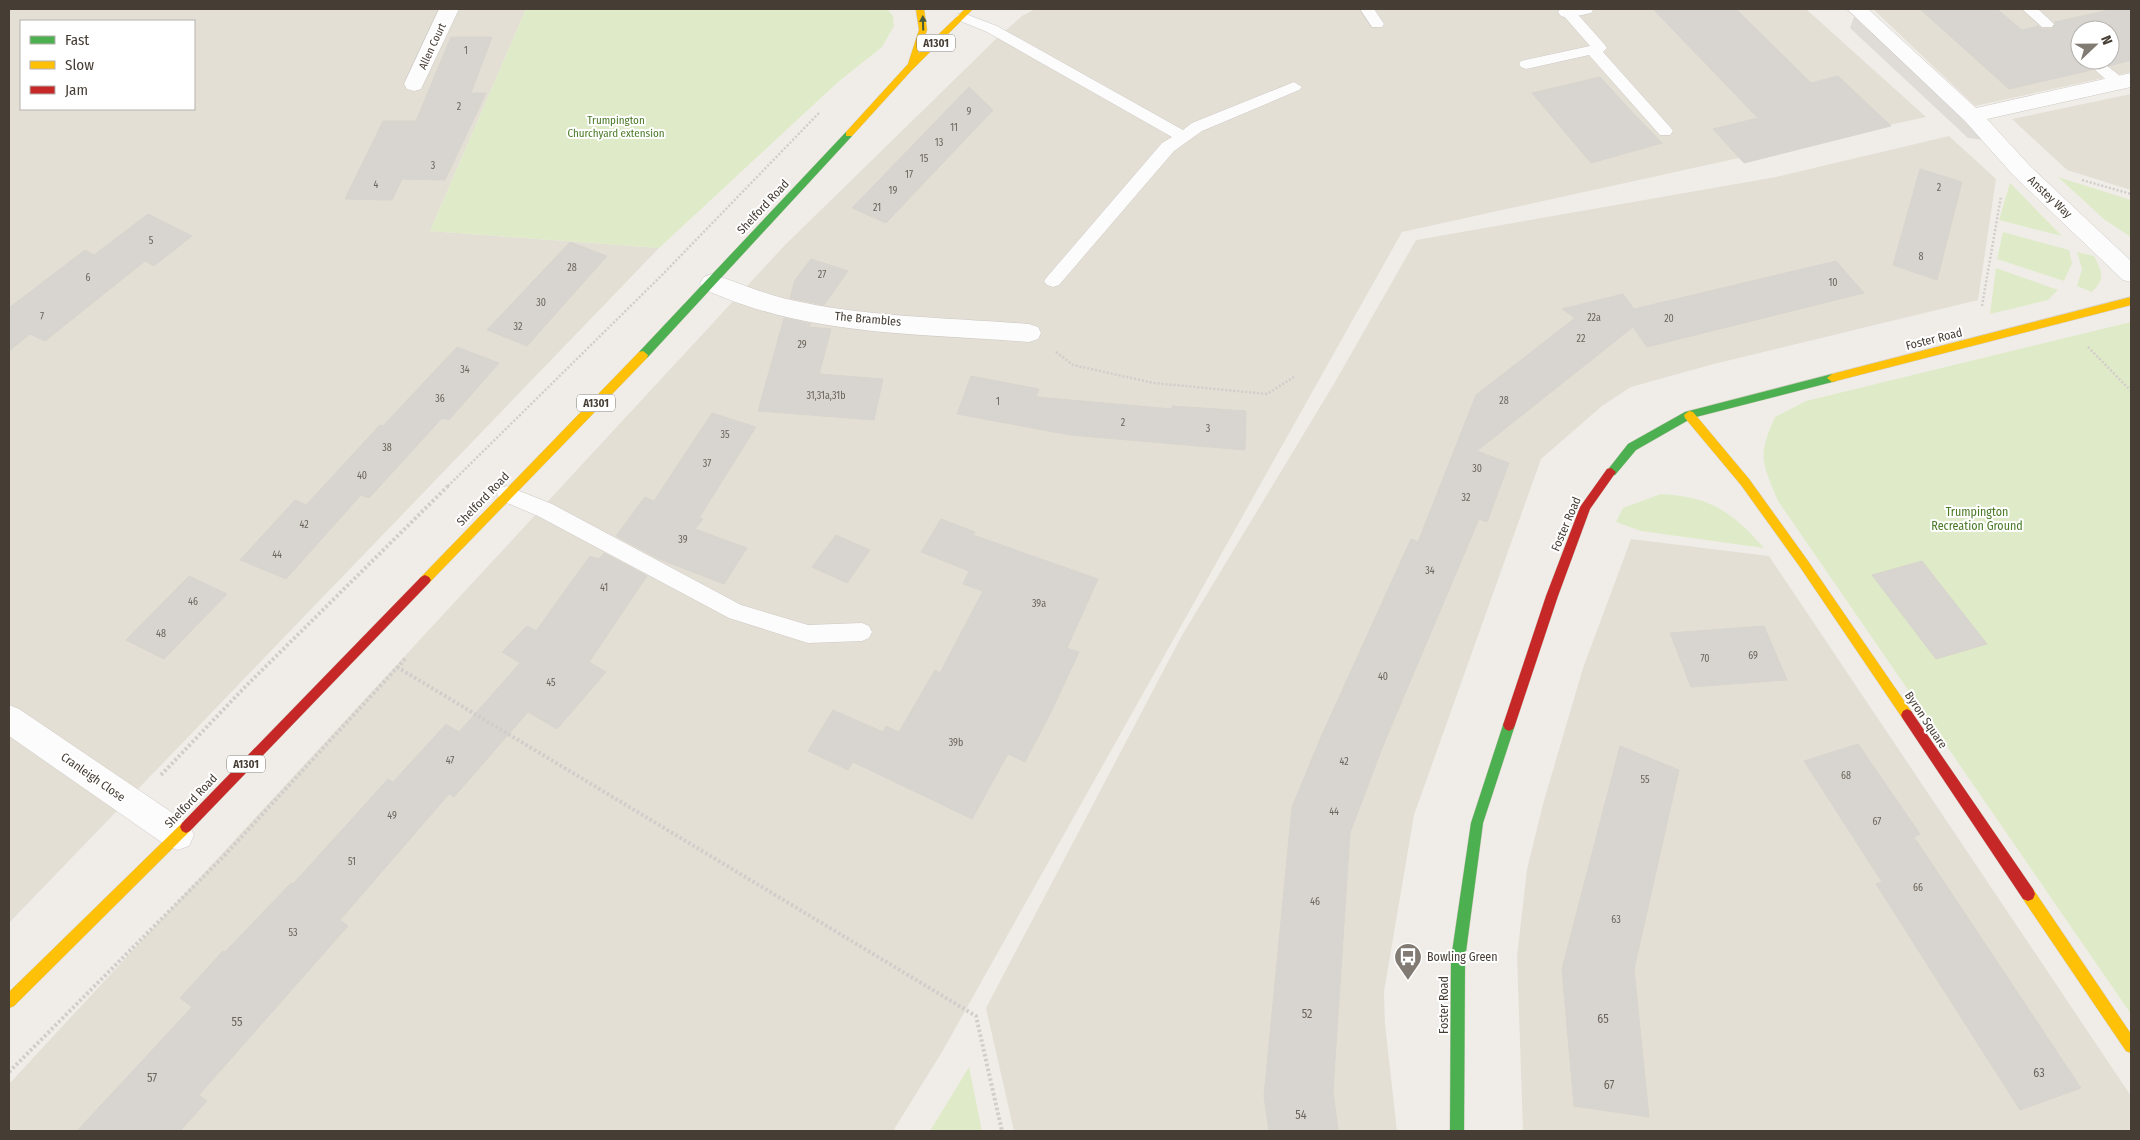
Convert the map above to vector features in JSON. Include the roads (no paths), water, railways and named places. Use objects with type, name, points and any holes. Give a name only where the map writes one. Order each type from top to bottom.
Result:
[{"type":"street","name":"Allen Court","points":[[414,84],[449,9]]},
{"type":"street","points":[[908,69],[924,31],[923,14],[920,9]]},
{"type":"street","name":"Anstey Way","points":[[1857,9],[1972,116],[2022,171],[2131,274]]},
{"type":"street","name":"Shelford Road","points":[[9,1001],[178,835],[712,283],[908,69],[966,13]]},
{"type":"street","points":[[1972,116],[2125,82]]},
{"type":"street","name":"The Brambles","points":[[712,283],[745,296],[792,309],[841,318],[1029,332]]},
{"type":"street","name":"Foster Road","points":[[1457,1131],[1458,959],[1477,823],[1552,596],[1586,507],[1612,470],[1632,447],[1689,415],[2131,301]]},
{"type":"street","name":"Byron Square","points":[[1689,415],[1745,482],[1804,564],[2131,1046]]},
{"type":"street","name":"Cranleigh Close","points":[[9,719],[178,835]]},
{"type":"lane","points":[[1367,9],[1377,24]]},
{"type":"lane","points":[[2029,9],[2047,24]]},
{"type":"lane","points":[[1526,64],[1600,48],[1576,11]]},
{"type":"lane","points":[[966,13],[1182,136]]},
{"type":"lane","points":[[1593,50],[1665,131]]},
{"type":"lane","points":[[2104,70],[2125,82]]},
{"type":"lane","points":[[1053,281],[1168,147],[1197,127],[1294,87]]},
{"type":"lane","points":[[507,494],[553,514],[736,612],[808,634],[862,632]]},
{"type":"place","name":"Bowling Green","points":[[1408,981]]},
{"type":"park label","name":"Trumpington Churchyard extension","points":[[616,126]]},
{"type":"park label","name":"Trumpington Recreation Ground","points":[[1977,519]]}]
